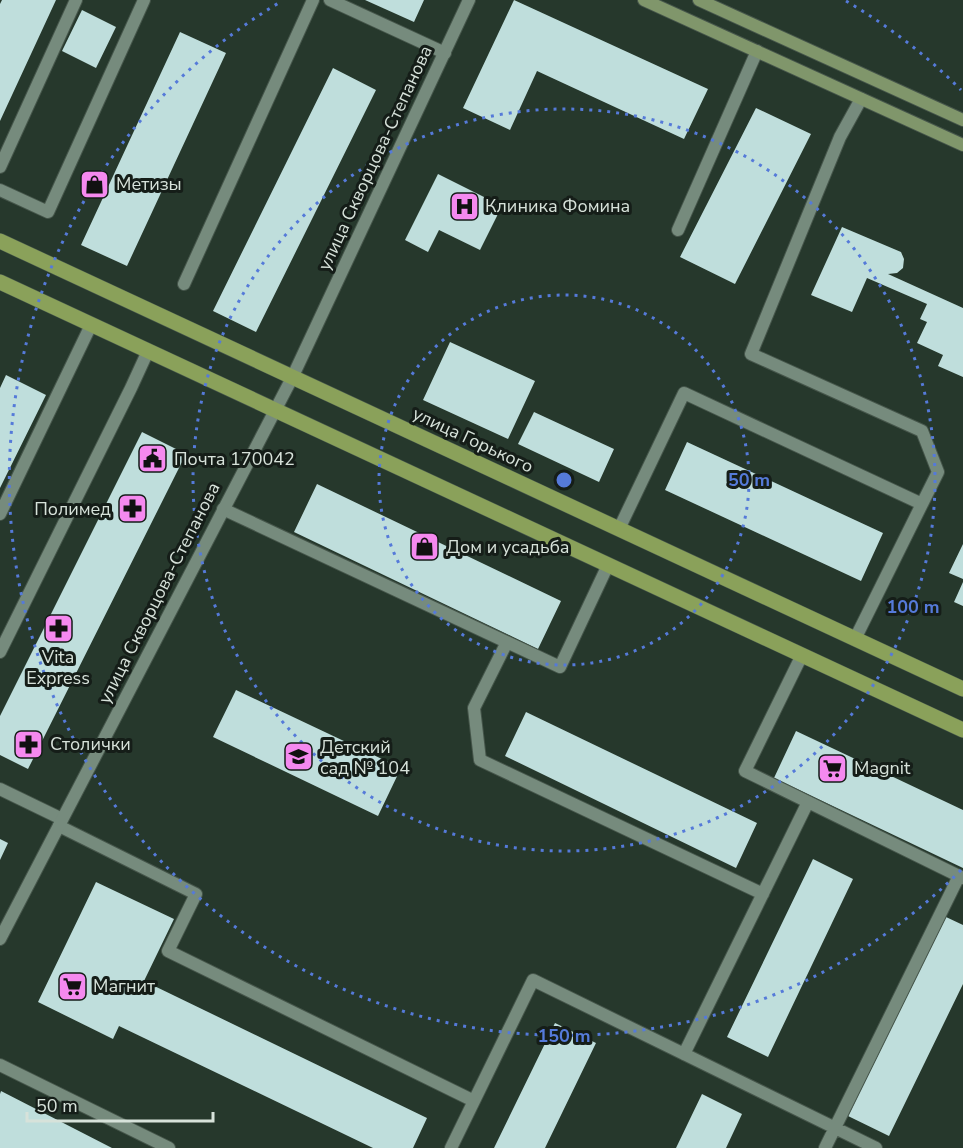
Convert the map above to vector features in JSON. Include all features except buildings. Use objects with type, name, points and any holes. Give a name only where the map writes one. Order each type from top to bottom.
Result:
[{"type":"main road","points":[[644,0],[963,145]]},
{"type":"main road","points":[[699,0],[963,120]]},
{"type":"main road","name":"улица Горького","points":[[0,241],[963,689]]},
{"type":"main road","points":[[0,282],[963,729]]},
{"type":"street","points":[[0,167],[76,0]]},
{"type":"street","points":[[0,190],[48,212],[144,0]]},
{"type":"street","points":[[184,284],[314,0]]},
{"type":"street","points":[[330,0],[445,53]]},
{"type":"street","name":"улица Скворцова-Степанова","points":[[0,939],[292,378],[469,0]]},
{"type":"street","points":[[678,230],[757,51]]},
{"type":"street","points":[[855,639],[938,472],[922,431],[751,354],[840,136],[861,99]]},
{"type":"street","points":[[0,514],[92,325]]},
{"type":"street","points":[[0,652],[148,351]]},
{"type":"street","points":[[620,529],[684,393],[922,504]]},
{"type":"street","points":[[223,509],[560,667],[608,565]]},
{"type":"street","points":[[507,642],[474,708],[480,760],[763,894]]},
{"type":"street","points":[[802,655],[745,771],[961,877],[825,1148]]},
{"type":"street","points":[[0,789],[196,894],[168,951],[474,1101]]},
{"type":"street","points":[[684,1054],[808,802]]},
{"type":"street","points":[[451,1148],[533,980],[876,1148]]},
{"type":"street","points":[[0,1065],[169,1148]]},
{"type":"place","name":"Метизы","points":[[95,184]]},
{"type":"place","name":"Клиника Фомина","points":[[464,206]]},
{"type":"place","name":"Почта 170042","points":[[153,459]]},
{"type":"place","name":"Полимед","points":[[132,509]]},
{"type":"place","name":"Дом и усадьба","points":[[425,547]]},
{"type":"place","name":"Vita Express","points":[[58,628]]},
{"type":"place","name":"Столички","points":[[29,744]]},
{"type":"place","name":"Детский сад № 104","points":[[299,757]]},
{"type":"place","name":"Magnit","points":[[833,768]]},
{"type":"place","name":"Магнит","points":[[72,986]]}]
